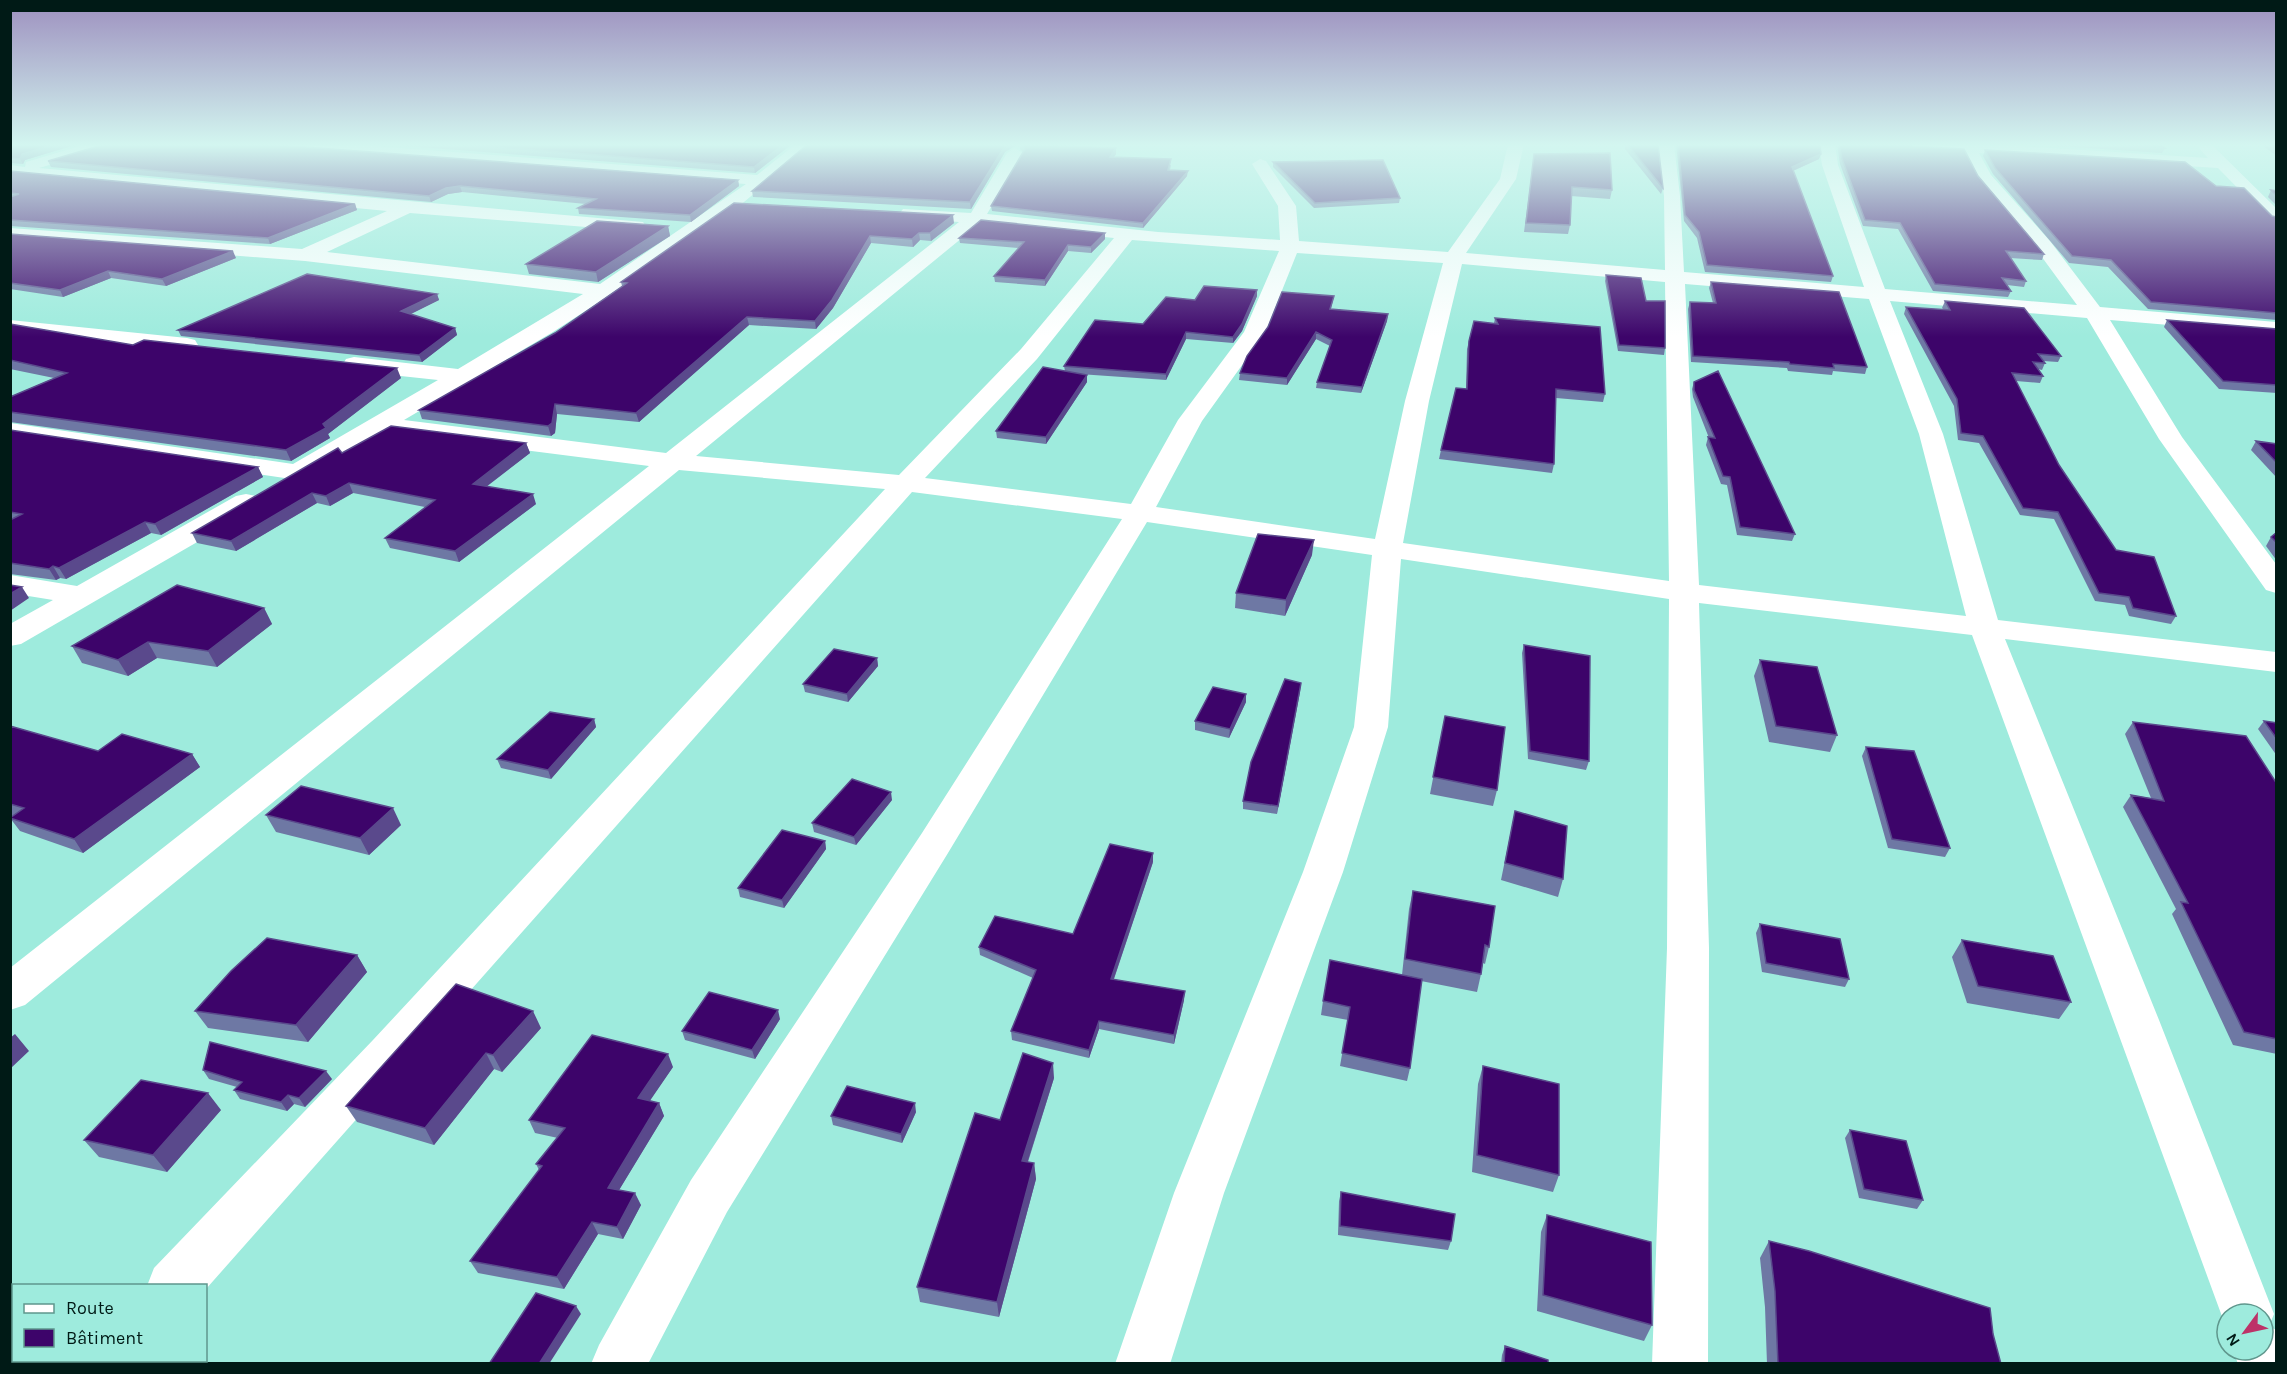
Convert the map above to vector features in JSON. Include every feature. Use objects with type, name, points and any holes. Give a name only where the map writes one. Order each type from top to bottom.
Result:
[{"type":"street","points":[[305,255],[408,208]]},
{"type":"street","points":[[424,208],[696,230]]},
{"type":"street","points":[[10,637],[463,376],[696,230],[736,208]]},
{"type":"street","points":[[10,993],[674,462],[977,217],[982,208]]},
{"type":"street","points":[[618,1364],[709,1196],[935,843],[1139,513],[1190,420],[1254,333],[1290,247],[1287,208]]},
{"type":"street","points":[[1142,1364],[1199,1193],[1323,872],[1371,727],[1388,550],[1417,401],[1455,256],[1488,208]]},
{"type":"street","points":[[1672,208],[1672,277],[1684,592],[1688,948],[1680,1364]]},
{"type":"street","points":[[1844,208],[1875,294],[1931,434],[1985,629],[2137,1020],[2243,1302]]},
{"type":"street","points":[[2011,208],[2043,245],[2091,311],[2171,439],[2277,584]]},
{"type":"street","points":[[895,212],[977,217],[1127,234],[1290,247],[1455,256],[1672,277],[2277,328]]},
{"type":"street","points":[[10,233],[305,255],[602,290]]},
{"type":"street","points":[[175,1284],[905,483],[1029,354],[1127,234]]},
{"type":"street","points":[[10,326],[213,348]]},
{"type":"street","points":[[10,338],[34,328]]},
{"type":"street","points":[[332,362],[463,376]]},
{"type":"street","points":[[381,424],[674,462],[905,483],[1139,513],[1684,592],[2277,662]]},
{"type":"street","points":[[10,429],[298,472]]},
{"type":"street","points":[[10,584],[82,596]]},
{"type":"building","points":[[10,208],[344,208],[268,238],[10,220]]},
{"type":"building","points":[[580,208],[699,208],[690,215]]},
{"type":"building","points":[[727,208],[827,208],[953,215],[930,233],[919,233],[912,239],[870,236],[832,300],[815,321],[747,317],[636,413],[555,404],[552,423],[548,426],[419,410],[555,333],[627,283],[621,282]]},
{"type":"building","points":[[1010,208],[1156,208],[1143,223]]},
{"type":"building","points":[[1528,208],[1571,208],[1570,225],[1526,223]]},
{"type":"building","points":[[1684,208],[1807,208],[1833,276],[1707,265],[1699,232],[1685,215]]},
{"type":"building","points":[[1861,208],[2005,208],[2044,254],[2006,251],[2026,281],[2002,278],[2011,291],[1935,284],[1900,223],[1865,220]]},
{"type":"building","points":[[2030,208],[2264,208],[2272,216],[2277,217],[2277,313],[2151,302],[2111,260],[2072,256]]},
{"type":"building","points":[[981,220],[1105,233],[1091,247],[1068,245],[1045,280],[994,276],[1024,242],[959,238]]},
{"type":"building","points":[[597,221],[668,226],[596,272],[526,264]]},
{"type":"building","points":[[10,234],[233,251],[162,279],[108,271],[60,290],[10,283]]},
{"type":"building","points":[[307,274],[437,294],[401,311],[455,328],[419,355],[178,330]]},
{"type":"building","points":[[1606,275],[1641,278],[1646,301],[1665,301],[1665,348],[1619,345]]},
{"type":"building","points":[[1711,282],[1839,292],[1867,367],[1833,364],[1834,368],[1790,364],[1789,362],[1693,356],[1690,302],[1716,303]]},
{"type":"building","points":[[1204,286],[1257,290],[1242,324],[1233,337],[1186,332],[1166,374],[1064,366],[1095,320],[1143,324],[1166,297],[1195,300]]},
{"type":"building","points":[[1282,292],[1334,296],[1330,309],[1388,314],[1362,387],[1317,382],[1332,340],[1316,332],[1287,378],[1240,373],[1247,356],[1268,327]]},
{"type":"building","points":[[1945,301],[2024,308],[2061,356],[2038,354],[2045,363],[2033,362],[2043,376],[2012,373],[2059,465],[2116,550],[2154,557],[2176,616],[2133,608],[2129,597],[2099,593],[2058,512],[2023,508],[1983,436],[1961,433],[1957,399],[1906,307],[1950,310]]},
{"type":"building","points":[[1495,318],[1600,327],[1605,394],[1556,389],[1554,464],[1441,450],[1456,388],[1467,389],[1469,341],[1474,321],[1498,324]]},
{"type":"building","points":[[2167,320],[2277,329],[2277,385],[2223,381]]},
{"type":"building","points":[[10,324],[133,345],[144,340],[397,368],[323,424],[326,428],[286,450],[10,412],[10,397],[67,373],[10,360]]},
{"type":"building","points":[[1043,367],[1087,375],[1046,437],[996,431]]},
{"type":"building","points":[[1718,371],[1795,534],[1740,527],[1730,477],[1723,476],[1708,437],[1715,438],[1694,390],[1694,382]]},
{"type":"building","points":[[391,426],[526,443],[473,484],[533,494],[455,551],[385,538],[435,500],[349,483],[326,496],[312,493],[231,541],[192,533],[338,448],[342,453]]},
{"type":"building","points":[[10,430],[258,467],[155,524],[145,522],[59,568],[53,566],[49,569],[10,563],[10,520],[22,514],[10,512]]},
{"type":"building","points":[[2256,441],[2277,444],[2277,463]]},
{"type":"building","points":[[2277,532],[2277,543],[2271,537]]},
{"type":"building","points":[[1258,534],[1314,540],[1286,600],[1236,593]]},
{"type":"building","points":[[10,585],[22,587],[10,594]]},
{"type":"building","points":[[177,585],[264,608],[208,651],[148,642],[118,660],[72,646]]},
{"type":"building","points":[[1524,645],[1590,656],[1589,761],[1530,751]]},
{"type":"building","points":[[834,649],[877,658],[847,694],[803,684]]},
{"type":"building","points":[[1760,660],[1817,667],[1837,735],[1776,726]]},
{"type":"building","points":[[1285,679],[1301,683],[1278,806],[1243,801],[1251,762]]},
{"type":"building","points":[[1213,687],[1246,694],[1230,729],[1195,721]]},
{"type":"building","points":[[550,712],[594,719],[548,770],[497,759]]},
{"type":"building","points":[[1445,716],[1505,727],[1497,790],[1433,777]]},
{"type":"building","points":[[2264,721],[2277,723],[2277,739]]},
{"type":"building","points":[[2133,722],[2246,736],[2277,784],[2277,1039],[2244,1032],[2181,902],[2188,903],[2131,795],[2164,801]]},
{"type":"building","points":[[10,726],[98,751],[122,734],[192,754],[74,839],[10,818],[24,808],[10,804]]},
{"type":"building","points":[[1866,747],[1914,751],[1950,848],[1892,839]]},
{"type":"building","points":[[852,779],[891,792],[854,837],[812,823]]},
{"type":"building","points":[[301,786],[393,808],[360,838],[266,815]]},
{"type":"building","points":[[1515,811],[1567,826],[1563,879],[1505,863]]},
{"type":"building","points":[[782,830],[825,841],[782,900],[738,888]]},
{"type":"building","points":[[1110,844],[1153,853],[1111,979],[1185,991],[1174,1035],[1099,1021],[1089,1050],[1011,1031],[1036,970],[979,947],[995,916],[1073,934]]},
{"type":"building","points":[[1413,891],[1495,906],[1489,947],[1485,945],[1481,974],[1405,959]]},
{"type":"building","points":[[1760,924],[1840,939],[1849,979],[1766,963]]},
{"type":"building","points":[[267,938],[357,955],[296,1025],[195,1011],[231,971]]},
{"type":"building","points":[[1962,940],[2053,956],[2071,1002],[1978,986]]},
{"type":"building","points":[[1330,960],[1422,979],[1410,1068],[1342,1053],[1350,1007],[1323,1001]]},
{"type":"building","points":[[456,984],[533,1011],[493,1055],[486,1053],[425,1128],[346,1106]]},
{"type":"building","points":[[709,992],[778,1010],[752,1050],[682,1031]]},
{"type":"building","points":[[592,1035],[668,1054],[638,1098],[659,1103],[608,1188],[635,1193],[617,1227],[592,1222],[557,1277],[470,1261],[542,1166],[536,1164],[565,1128],[529,1120]]},
{"type":"building","points":[[210,1042],[326,1071],[299,1098],[288,1095],[281,1102],[234,1090],[242,1082],[203,1070]]},
{"type":"building","points":[[1023,1053],[1053,1063],[1022,1161],[1034,1163],[997,1302],[917,1287],[975,1113],[1000,1120]]},
{"type":"building","points":[[1483,1066],[1559,1084],[1559,1175],[1477,1155]]},
{"type":"building","points":[[141,1080],[208,1093],[153,1155],[84,1140]]},
{"type":"building","points":[[847,1086],[915,1103],[901,1134],[831,1116]]},
{"type":"building","points":[[1850,1130],[1906,1141],[1923,1200],[1864,1189]]},
{"type":"building","points":[[1341,1192],[1455,1214],[1451,1241],[1340,1226]]},
{"type":"building","points":[[1547,1215],[1651,1242],[1652,1325],[1543,1295]]},
{"type":"building","points":[[1769,1241],[1809,1251],[1990,1308],[1993,1334],[2001,1364],[1778,1364],[1775,1291]]},
{"type":"building","points":[[536,1293],[576,1306],[539,1364],[489,1364]]},
{"type":"building","points":[[1505,1346],[1548,1360],[1548,1364],[1504,1364]]}]
